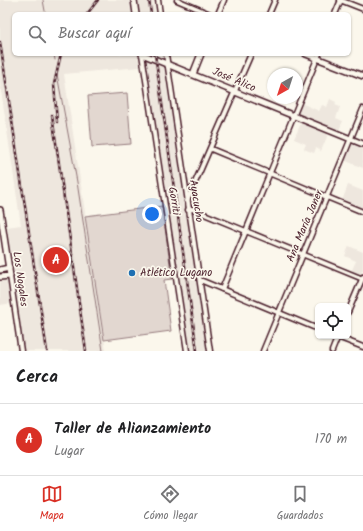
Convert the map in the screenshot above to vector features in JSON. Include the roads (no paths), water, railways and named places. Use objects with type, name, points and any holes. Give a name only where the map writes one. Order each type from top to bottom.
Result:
[{"type":"street","points":[[134,0],[136,12]]},
{"type":"street","points":[[158,0],[160,12]]},
{"type":"street","points":[[176,0],[205,12]]},
{"type":"street","points":[[219,12],[224,0]]},
{"type":"street","points":[[270,12],[275,0]]},
{"type":"street","points":[[336,12],[341,0],[363,9]]},
{"type":"street","name":"Gorriti","points":[[142,56],[187,351]]},
{"type":"street","name":"José Alico","points":[[148,56],[363,144]]},
{"type":"street","name":"Ayacucho","points":[[166,56],[210,351]]},
{"type":"street","points":[[193,74],[200,56]]},
{"type":"street","points":[[187,201],[211,149],[250,56]]},
{"type":"street","points":[[222,289],[318,56],[363,76]]},
{"type":"street","name":"Ana María Janer","points":[[263,351],[363,109]]},
{"type":"street","points":[[211,149],[363,212]]},
{"type":"street","points":[[188,210],[192,209],[363,278],[351,305]]},
{"type":"street","name":"Los Nogales","points":[[0,210],[21,351]]},
{"type":"street","points":[[0,270],[9,268]]},
{"type":"street","points":[[0,277],[10,276]]},
{"type":"street","points":[[200,280],[315,328]]},
{"type":"street","points":[[332,351],[336,339]]},
{"type":"street","points":[[344,339],[363,348]]},
{"type":"waterway","points":[[43,0],[45,11]]},
{"type":"waterway","points":[[54,56],[55,60]]},
{"type":"waterway","points":[[57,74],[77,182],[103,351]]},
{"type":"railway","points":[[89,12],[98,0]]},
{"type":"railway","points":[[149,0],[151,12]]},
{"type":"railway","points":[[0,42],[47,351]]},
{"type":"railway","points":[[57,122],[54,84],[61,56]]},
{"type":"railway","points":[[155,56],[197,351]]},
{"type":"railway","points":[[52,115],[86,351]]},
{"type":"place","name":"Taller de Alianzamiento","points":[[56,260]]},
{"type":"place","name":"Atlético Lugano","points":[[132,273]]}]
